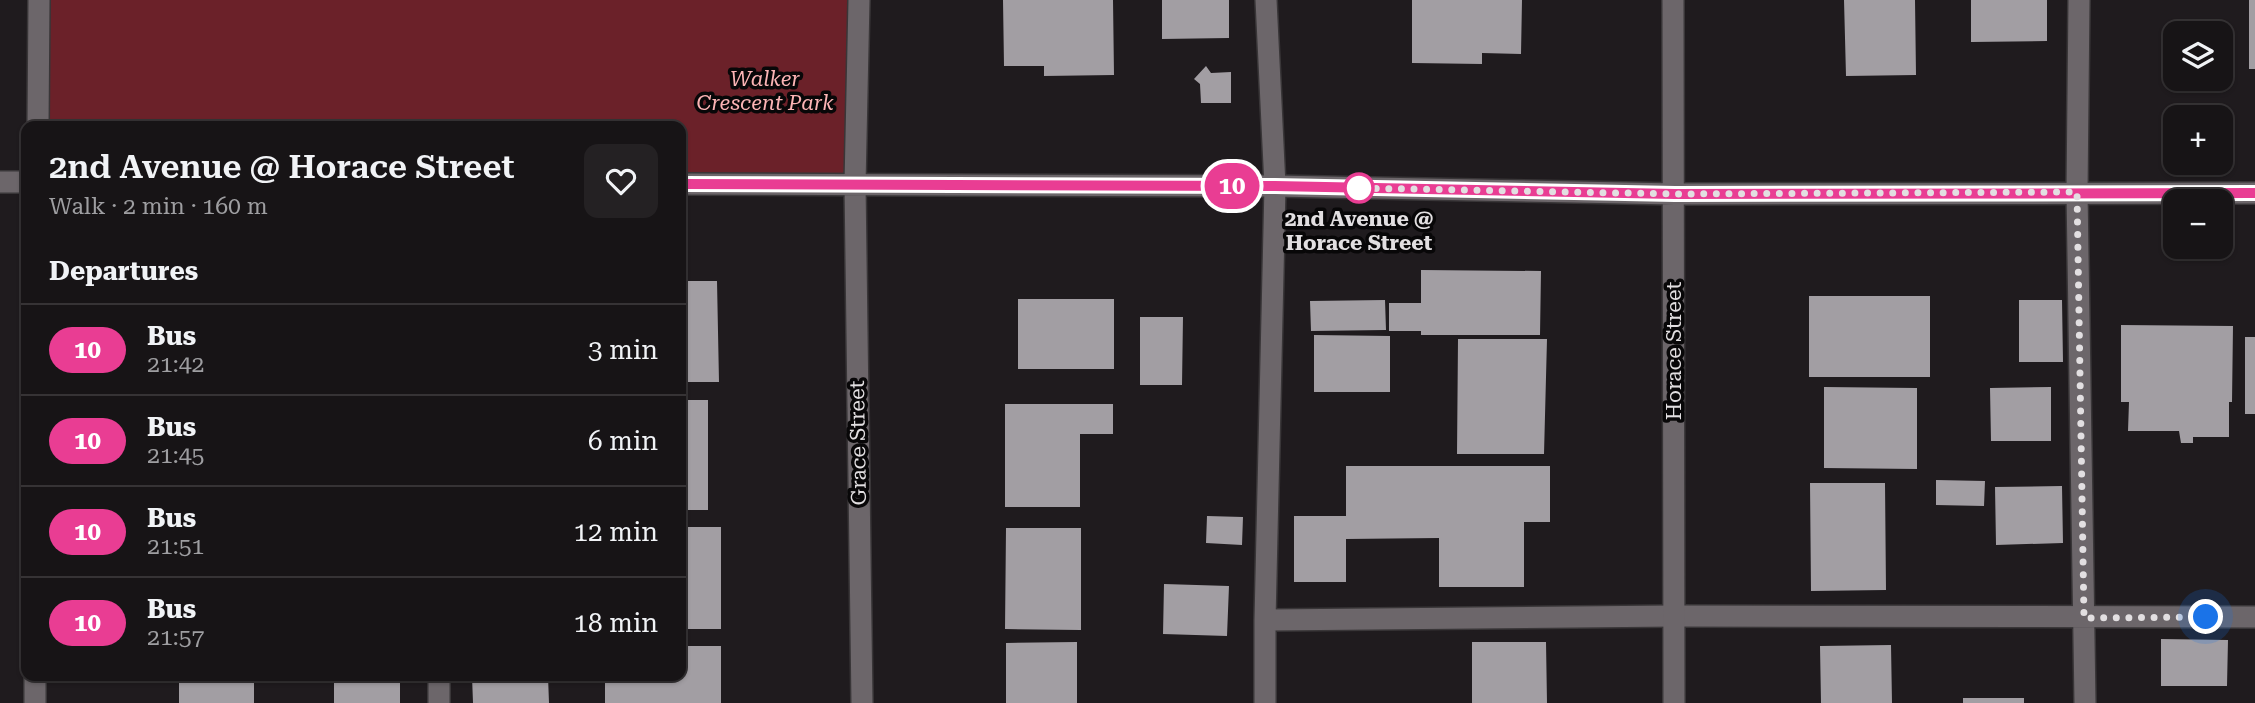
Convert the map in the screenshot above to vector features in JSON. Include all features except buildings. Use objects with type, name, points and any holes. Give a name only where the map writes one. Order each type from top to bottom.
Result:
[{"type":"street","points":[[38,121],[39,0]]},
{"type":"street","name":"Grace Street","points":[[859,0],[855,184],[862,703]]},
{"type":"street","points":[[1265,703],[1275,186],[1266,0]]},
{"type":"street","name":"Horace Street","points":[[1673,0],[1674,703]]},
{"type":"street","points":[[2078,0],[2077,192],[2085,703]]},
{"type":"street","points":[[0,181],[21,182]]},
{"type":"street","points":[[686,184],[1275,186],[1675,194],[2255,193]]},
{"type":"street","points":[[1265,620],[1674,616],[2255,617]]},
{"type":"street","points":[[35,681],[35,703]]},
{"type":"street","points":[[439,681],[439,703]]},
{"type":"green space","name":"Walker Crescent Park","points":[[39,0],[859,0],[855,184],[686,184],[686,121],[38,121]]},
{"type":"bus line","name":"10","points":[[686,184],[1275,186],[1675,194],[2255,193]]},
{"type":"place","name":"2nd Avenue @ Horace Street","points":[[1359,188]]},
{"type":"route","points":[[1359,188],[1355,188],[1675,194],[2077,192],[2084,618],[2206,617]]}]
